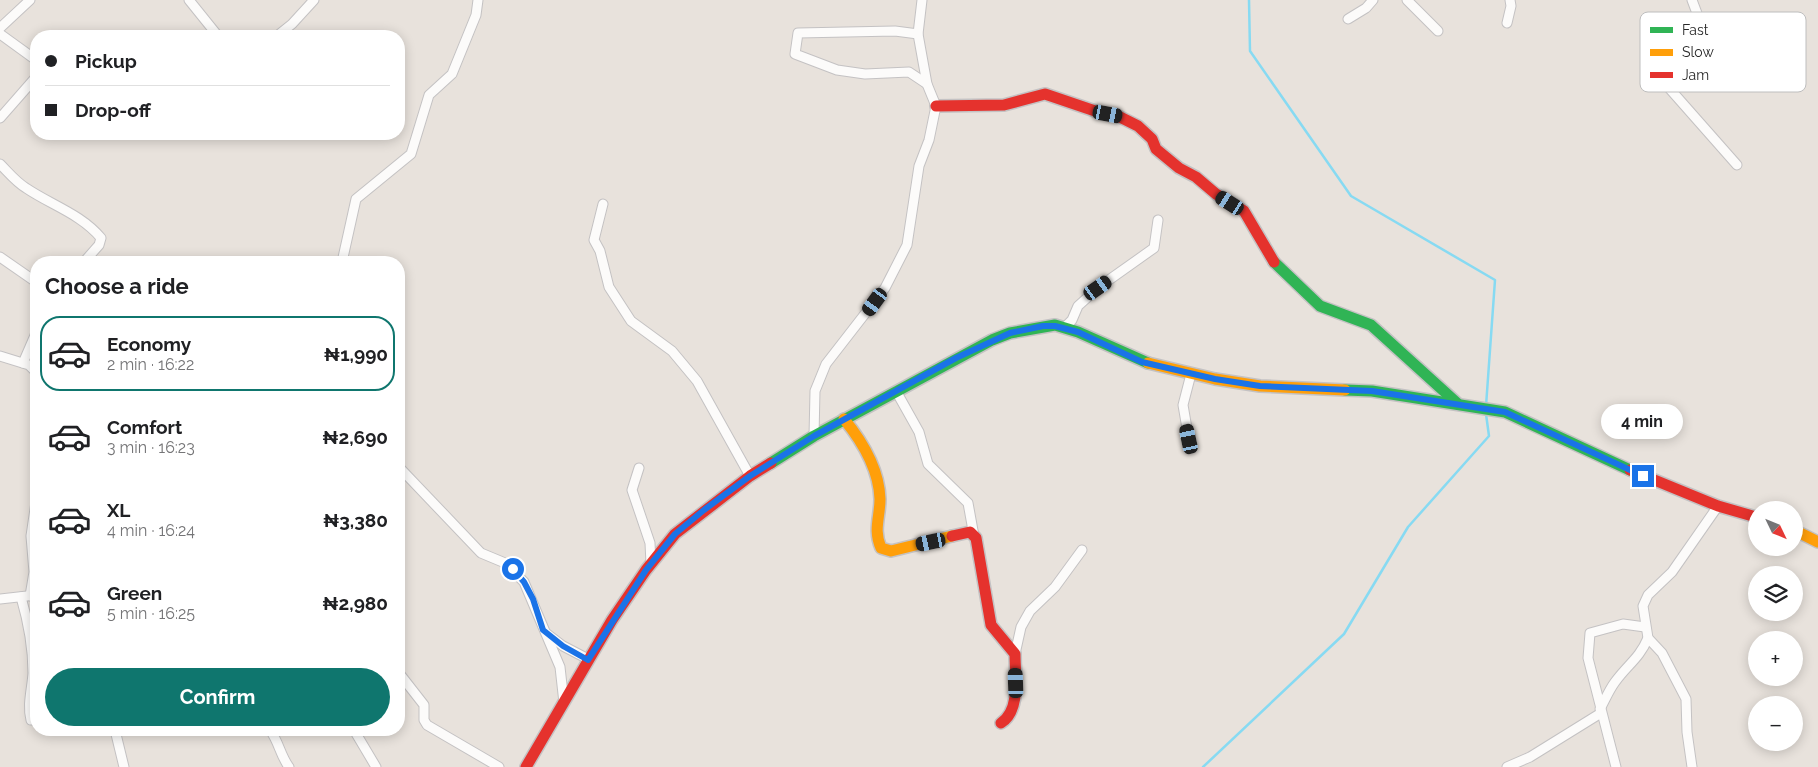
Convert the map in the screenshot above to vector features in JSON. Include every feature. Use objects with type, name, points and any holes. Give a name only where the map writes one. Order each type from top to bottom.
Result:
[{"type":"street","points":[[0,28],[30,0]]},
{"type":"street","points":[[189,0],[213,30]]},
{"type":"street","points":[[284,30],[314,0]]},
{"type":"street","points":[[343,256],[356,199],[411,154],[429,95],[452,74],[476,15],[478,0]]},
{"type":"street","points":[[814,436],[815,391],[826,364],[885,288],[908,245],[919,166],[929,140],[936,106],[927,84],[918,34],[922,0]]},
{"type":"street","points":[[1348,19],[1366,8],[1373,0]]},
{"type":"street","points":[[1406,0],[1438,31]]},
{"type":"street","points":[[1507,22],[1511,6],[1510,0]]},
{"type":"street","points":[[1692,0],[1696,12]]},
{"type":"street","points":[[918,34],[895,31],[798,33],[795,54],[837,70],[865,74],[909,72],[927,84]]},
{"type":"street","points":[[0,34],[30,56]]},
{"type":"street","points":[[0,118],[30,84]]},
{"type":"street","points":[[1673,92],[1737,165]]},
{"type":"street","points":[[936,106],[1004,104],[1045,94],[1098,112],[1118,116],[1138,126],[1152,139],[1156,149],[1179,168],[1196,177],[1216,194],[1244,211],[1276,263],[1320,306],[1371,325],[1457,403]]},
{"type":"street","points":[[0,164],[26,188],[71,213],[95,230],[101,238],[99,245],[89,256]]},
{"type":"street","points":[[603,204],[594,240],[600,251],[609,287],[631,321],[672,351],[697,381],[750,476]]},
{"type":"street","points":[[1064,328],[1072,320],[1078,306],[1098,288],[1154,248],[1158,220]]},
{"type":"street","points":[[0,257],[30,278]]},
{"type":"street","points":[[526,767],[588,660],[651,564],[675,534],[750,476],[844,419],[972,350],[1010,333],[1043,326],[1064,328],[1092,338],[1142,362],[1191,374],[1260,386],[1372,391],[1505,412],[1523,418],[1643,476],[1718,506],[1748,515]]},
{"type":"street","points":[[23,363],[30,347]]},
{"type":"street","points":[[0,356],[23,363],[30,368]]},
{"type":"street","points":[[1190,446],[1183,405],[1191,374]]},
{"type":"street","points":[[896,391],[919,432],[928,464],[968,503],[991,625],[1015,654]]},
{"type":"street","points":[[844,419],[853,429],[877,479],[880,500],[876,515],[877,540],[881,548],[891,551],[936,541],[965,532],[974,536]]},
{"type":"street","points":[[639,468],[632,490],[650,543],[651,564]]},
{"type":"street","points":[[405,473],[481,553],[505,562],[524,582],[533,599],[543,630],[560,667],[564,704]]},
{"type":"street","points":[[1692,767],[1687,732],[1686,699],[1662,653],[1648,638],[1644,627],[1643,606],[1648,595],[1672,572],[1718,506]]},
{"type":"street","points":[[1803,534],[1818,542]]},
{"type":"street","points":[[1001,722],[1010,717],[1014,706],[1015,654],[1022,627],[1030,611],[1055,587],[1082,550]]},
{"type":"street","points":[[0,599],[29,596],[28,618],[30,640]]},
{"type":"street","points":[[1616,767],[1600,711],[1588,658],[1590,633],[1623,624],[1644,627]]},
{"type":"street","points":[[543,630],[563,646],[588,660]]},
{"type":"street","points":[[1507,767],[1530,757],[1600,711],[1613,684],[1628,665],[1640,655],[1648,638]]},
{"type":"street","points":[[405,681],[424,705],[424,720],[427,725],[499,767]]},
{"type":"street","points":[[30,702],[30,716]]},
{"type":"street","points":[[116,736],[124,767]]},
{"type":"street","points":[[274,736],[278,742],[281,756],[289,767]]},
{"type":"street","points":[[358,736],[376,767]]},
{"type":"waterway","points":[[1249,0],[1250,51],[1351,196],[1495,280],[1486,406]]},
{"type":"waterway","points":[[1203,767],[1344,634],[1408,527],[1489,436],[1486,414]]},
{"type":"traffic: fast","points":[[1274,262],[1320,306],[1371,325],[1457,403]]},
{"type":"traffic: fast","points":[[771,463],[814,436],[992,340],[1010,333],[1055,325],[1078,332],[1148,363]]},
{"type":"traffic: fast","points":[[1345,390],[1372,391],[1505,412],[1630,470]]},
{"type":"traffic: slow","points":[[1148,363],[1215,379],[1260,386],[1345,390]]},
{"type":"traffic: slow","points":[[844,419],[863,446],[873,466],[879,488],[880,506],[877,535],[881,548],[891,551],[952,536]]},
{"type":"traffic: slow","points":[[1803,534],[1818,542]]},
{"type":"traffic: jam","points":[[936,106],[1004,105],[1045,94],[1098,112],[1118,116],[1138,126],[1152,139],[1156,149],[1179,168],[1196,177],[1216,194],[1244,211],[1274,262]]},
{"type":"traffic: jam","points":[[526,767],[612,620],[646,570],[675,534],[750,476],[771,463]]},
{"type":"traffic: jam","points":[[1630,470],[1718,506],[1748,515]]},
{"type":"traffic: jam","points":[[952,536],[970,532],[976,538],[991,625],[1015,654],[1016,692],[1012,710],[1001,723]]},
{"type":"route","points":[[513,569],[524,582],[533,599],[543,630],[563,646],[588,660],[646,570],[675,534],[750,476],[814,436],[956,358],[1010,333],[1043,326],[1055,326],[1078,332],[1142,362],[1215,379],[1260,386],[1372,391],[1423,400],[1477,406],[1505,412],[1523,418],[1563,439],[1589,449],[1643,476]]}]
